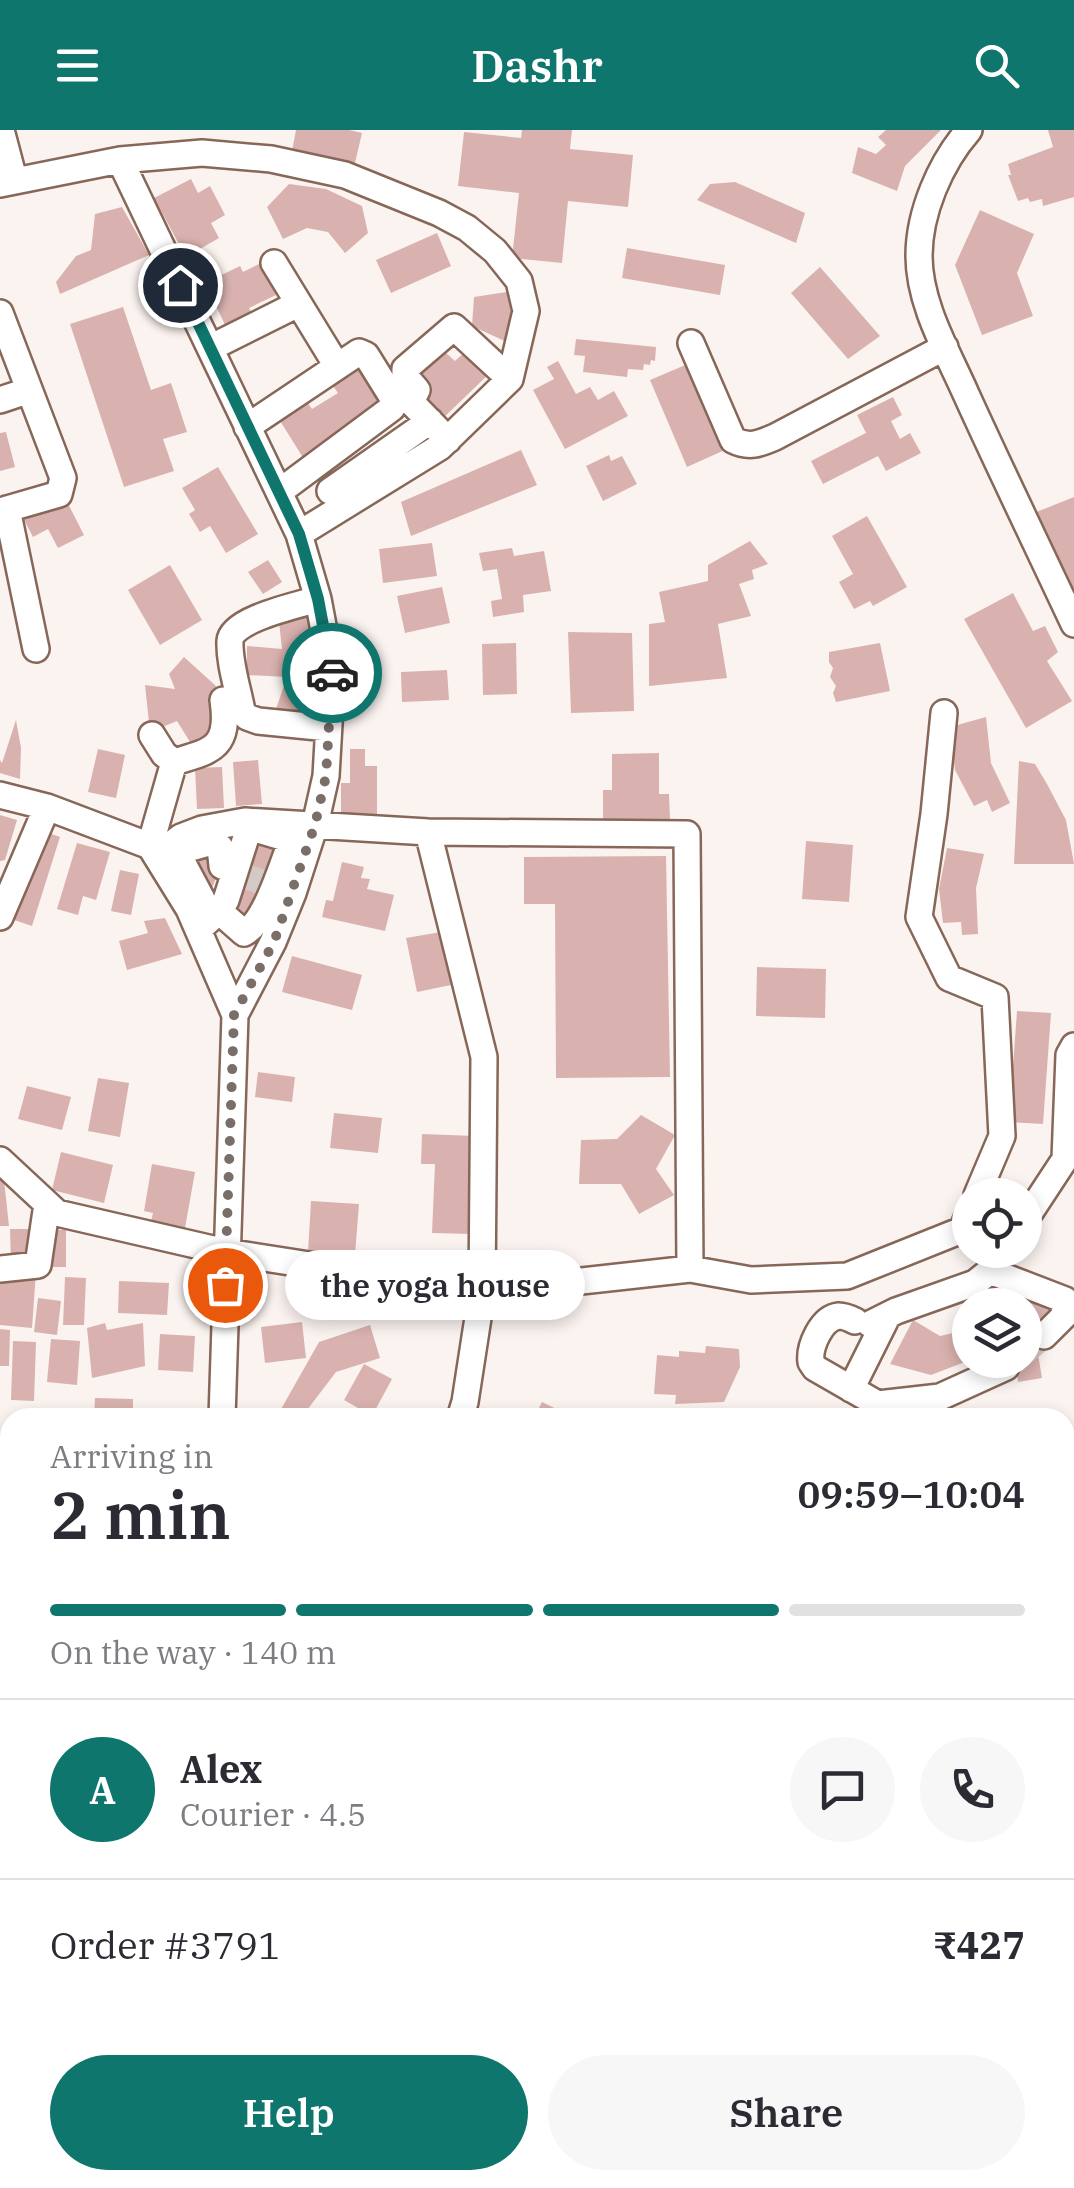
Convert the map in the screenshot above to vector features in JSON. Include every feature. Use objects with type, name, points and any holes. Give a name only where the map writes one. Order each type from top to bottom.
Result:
[{"type":"street","points":[[2,130],[7,181],[120,160],[202,154],[271,158],[345,175],[467,228],[495,251],[519,282],[526,312],[504,373],[438,430],[299,534]]},
{"type":"street","points":[[968,130],[957,144],[921,221],[919,260],[924,296],[1074,624]]},
{"type":"street","points":[[120,160],[299,534],[318,599],[332,674],[326,776],[305,837],[279,888],[234,1015],[222,1408]]},
{"type":"street","points":[[274,264],[336,366]]},
{"type":"street","points":[[210,348],[298,304]]},
{"type":"street","points":[[0,314],[63,478],[59,494],[4,510],[36,649]]},
{"type":"street","points":[[438,430],[411,402],[417,390],[404,371],[448,328],[457,328],[504,373]]},
{"type":"street","points":[[691,344],[733,440],[743,445],[775,438],[945,347]]},
{"type":"street","points":[[248,427],[356,353],[366,355],[394,400],[392,408],[278,492]]},
{"type":"street","points":[[0,400],[27,391]]},
{"type":"street","points":[[330,490],[438,430]]},
{"type":"street","points":[[318,599],[250,620],[234,630],[230,642],[242,710],[247,718],[328,728]]},
{"type":"street","points":[[174,762],[216,747],[224,717],[223,700]]},
{"type":"street","points":[[944,713],[919,916],[949,978],[995,997],[1002,1136],[984,1178]]},
{"type":"street","points":[[152,735],[174,762]]},
{"type":"street","points":[[174,762],[161,844],[204,909],[234,1015]]},
{"type":"street","points":[[0,795],[47,806],[161,844],[212,842],[220,847],[232,871]]},
{"type":"street","points":[[0,917],[47,806]]},
{"type":"street","points":[[161,844],[227,823],[267,820],[305,837]]},
{"type":"street","points":[[204,909],[232,871],[251,830],[305,837],[428,832],[686,834],[690,1270]]},
{"type":"street","points":[[428,832],[484,1057],[482,1292],[463,1408]]},
{"type":"street","points":[[204,909],[239,930],[262,936]]},
{"type":"street","points":[[1042,1196],[1069,1159],[1069,1054],[1074,1046]]},
{"type":"street","points":[[0,1160],[58,1213],[226,1252],[482,1292],[690,1270],[751,1280],[847,1276],[952,1234]]},
{"type":"street","points":[[0,1268],[38,1265],[47,1204]]},
{"type":"street","points":[[885,1408],[815,1368],[809,1356],[812,1341],[832,1318],[870,1321],[975,1284],[990,1268]]},
{"type":"street","points":[[1009,1268],[1065,1300],[1064,1316],[1044,1336]]},
{"type":"street","points":[[852,1389],[870,1321]]},
{"type":"street","points":[[878,1404],[940,1397],[982,1378]]},
{"type":"building","points":[[296,130],[362,133],[354,167],[292,151]]},
{"type":"building","points":[[522,130],[572,130],[570,149],[633,155],[628,207],[568,201],[562,263],[512,258],[519,193],[458,186],[464,132],[521,138]]},
{"type":"building","points":[[886,130],[941,130],[905,166],[897,191],[852,173],[858,147],[876,154],[886,145],[878,137]]},
{"type":"building","points":[[1048,130],[1074,130],[1074,197],[1043,206],[1042,199],[1018,201],[1008,164],[1053,147]]},
{"type":"building","points":[[191,179],[198,193],[210,186],[225,215],[211,223],[219,238],[186,257],[154,198]]},
{"type":"building","points":[[735,182],[805,213],[796,243],[697,200],[710,184]]},
{"type":"building","points":[[289,184],[326,189],[362,206],[368,233],[345,253],[328,232],[307,228],[283,239],[267,207]]},
{"type":"building","points":[[122,207],[149,255],[60,294],[56,282],[76,256],[91,250],[95,214]]},
{"type":"building","points":[[980,210],[1034,234],[1017,273],[1033,316],[982,335],[955,265]]},
{"type":"building","points":[[437,233],[451,266],[391,293],[376,260]]},
{"type":"building","points":[[627,248],[725,265],[720,295],[622,278]]},
{"type":"building","points":[[261,263],[276,295],[249,308],[254,318],[228,331],[205,283],[240,266],[243,272]]},
{"type":"building","points":[[820,267],[880,336],[848,359],[791,293]]},
{"type":"building","points":[[514,291],[509,343],[472,326],[474,297]]},
{"type":"building","points":[[123,307],[151,390],[171,383],[187,432],[163,439],[174,471],[124,487],[70,324]]},
{"type":"building","points":[[576,339],[656,347],[655,361],[644,364],[643,370],[628,369],[627,377],[583,372],[585,356],[574,355]]},
{"type":"building","points":[[436,344],[455,361],[468,349],[492,371],[437,424],[409,371]]},
{"type":"building","points":[[558,361],[576,394],[590,387],[598,400],[614,391],[628,416],[565,449],[533,390],[554,379],[547,367]]},
{"type":"building","points":[[690,363],[727,449],[687,467],[650,380]]},
{"type":"building","points":[[365,366],[388,402],[325,440],[331,450],[307,464],[277,416],[305,399],[312,409],[338,393],[333,386]]},
{"type":"building","points":[[893,397],[902,415],[891,421],[900,439],[910,433],[921,453],[886,471],[878,456],[823,484],[811,461],[866,433],[857,415]]},
{"type":"building","points":[[6,432],[15,467],[0,471],[0,433]]},
{"type":"building","points":[[521,450],[537,485],[411,536],[401,502]]},
{"type":"building","points":[[609,455],[611,461],[622,456],[637,484],[603,501],[586,466]]},
{"type":"building","points":[[218,467],[258,534],[226,553],[210,526],[200,532],[189,514],[195,510],[182,488]]},
{"type":"building","points":[[57,482],[84,535],[58,548],[48,529],[33,537],[22,516]]},
{"type":"building","points":[[1074,497],[1074,597],[1034,513]]},
{"type":"building","points":[[867,516],[907,587],[873,606],[870,601],[854,609],[839,582],[853,574],[832,536]]},
{"type":"building","points":[[750,541],[768,564],[752,570],[754,579],[739,584],[751,616],[718,624],[727,678],[649,686],[649,624],[665,622],[659,592],[708,581],[708,565]]},
{"type":"building","points":[[432,543],[437,576],[383,583],[379,549]]},
{"type":"building","points":[[512,548],[514,556],[544,551],[551,591],[523,595],[524,612],[493,617],[491,601],[502,599],[497,569],[483,571],[479,553]]},
{"type":"building","points":[[268,560],[282,582],[263,594],[248,572]]},
{"type":"building","points":[[170,565],[202,620],[160,645],[128,590]]},
{"type":"building","points":[[442,587],[450,623],[405,633],[397,596]]},
{"type":"building","points":[[1013,593],[1033,631],[1045,626],[1058,652],[1047,661],[1072,701],[1026,728],[964,619]]},
{"type":"building","points":[[313,607],[322,654],[305,666],[325,683],[303,724],[276,709],[287,677],[247,675],[247,646],[282,649],[278,613]]},
{"type":"building","points":[[568,632],[632,633],[634,711],[571,713]]},
{"type":"building","points":[[516,643],[517,694],[483,695],[482,644]]},
{"type":"building","points":[[880,643],[890,691],[836,702],[829,652]]},
{"type":"building","points":[[184,657],[216,686],[208,704],[221,712],[195,750],[177,721],[150,732],[145,685],[175,689],[169,674]]},
{"type":"building","points":[[447,670],[449,700],[402,702],[401,672]]},
{"type":"building","points":[[986,717],[991,763],[1010,803],[992,812],[987,800],[974,806],[955,770],[950,727]]},
{"type":"building","points":[[16,720],[21,748],[20,779],[0,773],[0,760],[2,763]]},
{"type":"building","points":[[98,749],[125,755],[116,798],[88,792]]},
{"type":"building","points":[[350,749],[365,749],[365,766],[377,766],[377,814],[341,814],[341,783],[350,783]]},
{"type":"building","points":[[659,753],[659,794],[669,794],[670,819],[603,820],[603,790],[612,790],[612,754]]},
{"type":"building","points":[[258,760],[262,804],[236,806],[233,762]]},
{"type":"building","points":[[1019,761],[1035,764],[1047,784],[1066,820],[1074,864],[1014,864]]},
{"type":"building","points":[[222,767],[224,808],[197,809],[195,768]]},
{"type":"building","points":[[0,815],[17,820],[5,860],[0,861]]},
{"type":"building","points":[[40,830],[60,837],[32,926],[11,919]]},
{"type":"building","points":[[258,835],[286,843],[250,925],[229,916]]},
{"type":"building","points":[[806,841],[853,845],[849,902],[802,899]]},
{"type":"building","points":[[77,843],[110,852],[96,900],[83,896],[78,915],[57,909]]},
{"type":"building","points":[[947,848],[984,854],[976,888],[978,934],[962,935],[961,922],[943,923],[939,889]]},
{"type":"building","points":[[216,849],[218,873],[213,886],[203,893],[183,856]]},
{"type":"building","points":[[666,856],[670,1077],[556,1078],[555,904],[524,904],[524,857]]},
{"type":"building","points":[[342,862],[364,867],[361,878],[370,879],[367,889],[394,895],[385,931],[322,917],[326,900],[333,901]]},
{"type":"building","points":[[120,870],[139,874],[131,915],[111,911]]},
{"type":"building","points":[[165,918],[182,954],[127,970],[119,941],[148,933],[144,921]]},
{"type":"building","points":[[441,932],[451,985],[417,992],[406,938]]},
{"type":"building","points":[[292,956],[362,975],[352,1010],[282,992]]},
{"type":"building","points":[[757,967],[826,969],[825,1018],[756,1016]]},
{"type":"building","points":[[1017,1011],[1051,1013],[1043,1124],[1009,1122]]},
{"type":"building","points":[[258,1072],[295,1077],[292,1102],[255,1097]]},
{"type":"building","points":[[98,1078],[129,1083],[120,1137],[88,1131]]},
{"type":"building","points":[[27,1086],[71,1097],[62,1130],[18,1119]]},
{"type":"building","points":[[334,1113],[382,1118],[378,1153],[330,1148]]},
{"type":"building","points":[[641,1115],[675,1135],[656,1169],[674,1195],[639,1214],[621,1184],[579,1184],[581,1140],[617,1139]]},
{"type":"building","points":[[422,1134],[475,1136],[471,1234],[432,1233],[435,1164],[421,1164]]},
{"type":"building","points":[[61,1152],[113,1165],[104,1203],[52,1190]]},
{"type":"building","points":[[152,1164],[195,1172],[185,1228],[151,1222],[153,1213],[144,1211]]},
{"type":"building","points":[[3,1171],[9,1226],[0,1226]]},
{"type":"building","points":[[311,1201],[359,1204],[355,1255],[308,1252]]},
{"type":"building","points":[[10,1229],[31,1229],[32,1263],[11,1264]]},
{"type":"building","points":[[47,1230],[66,1230],[66,1267],[47,1267]]},
{"type":"building","points":[[0,1269],[36,1272],[32,1328],[0,1325]]},
{"type":"building","points":[[65,1277],[86,1278],[84,1325],[63,1325]]},
{"type":"building","points":[[119,1281],[169,1283],[167,1315],[118,1313]]},
{"type":"building","points":[[38,1298],[61,1301],[57,1335],[34,1332]]},
{"type":"building","points":[[1042,1305],[1052,1309],[1042,1330]]},
{"type":"building","points":[[913,1320],[940,1336],[952,1333],[952,1367],[931,1375],[890,1364]]},
{"type":"building","points":[[302,1322],[306,1358],[265,1363],[261,1327]]},
{"type":"building","points":[[105,1323],[107,1330],[143,1323],[145,1366],[92,1378],[87,1328]]},
{"type":"building","points":[[370,1325],[380,1358],[336,1372],[309,1408],[282,1408],[319,1342]]},
{"type":"building","points":[[0,1329],[10,1330],[9,1366],[0,1366]]},
{"type":"building","points":[[160,1334],[195,1336],[193,1372],[158,1370]]},
{"type":"building","points":[[51,1339],[80,1341],[77,1385],[47,1382]]},
{"type":"building","points":[[13,1341],[36,1342],[34,1401],[11,1400]]},
{"type":"building","points":[[706,1346],[739,1349],[740,1367],[724,1402],[675,1404],[676,1395],[654,1394],[657,1355],[679,1357],[679,1351],[705,1353]]},
{"type":"building","points":[[364,1364],[392,1379],[376,1408],[358,1408],[344,1400]]},
{"type":"building","points":[[95,1398],[133,1399],[133,1408],[94,1408]]},
{"type":"tunnel","points":[[239,874],[270,885]]},
{"type":"way so far","points":[[225,1285],[234,1015],[274,942],[315,825],[326,776],[332,673]]},
{"type":"place","name":"the yoga house","points":[[225,1285]]},
{"type":"route","points":[[180,285],[299,534],[318,599],[332,673]]}]
